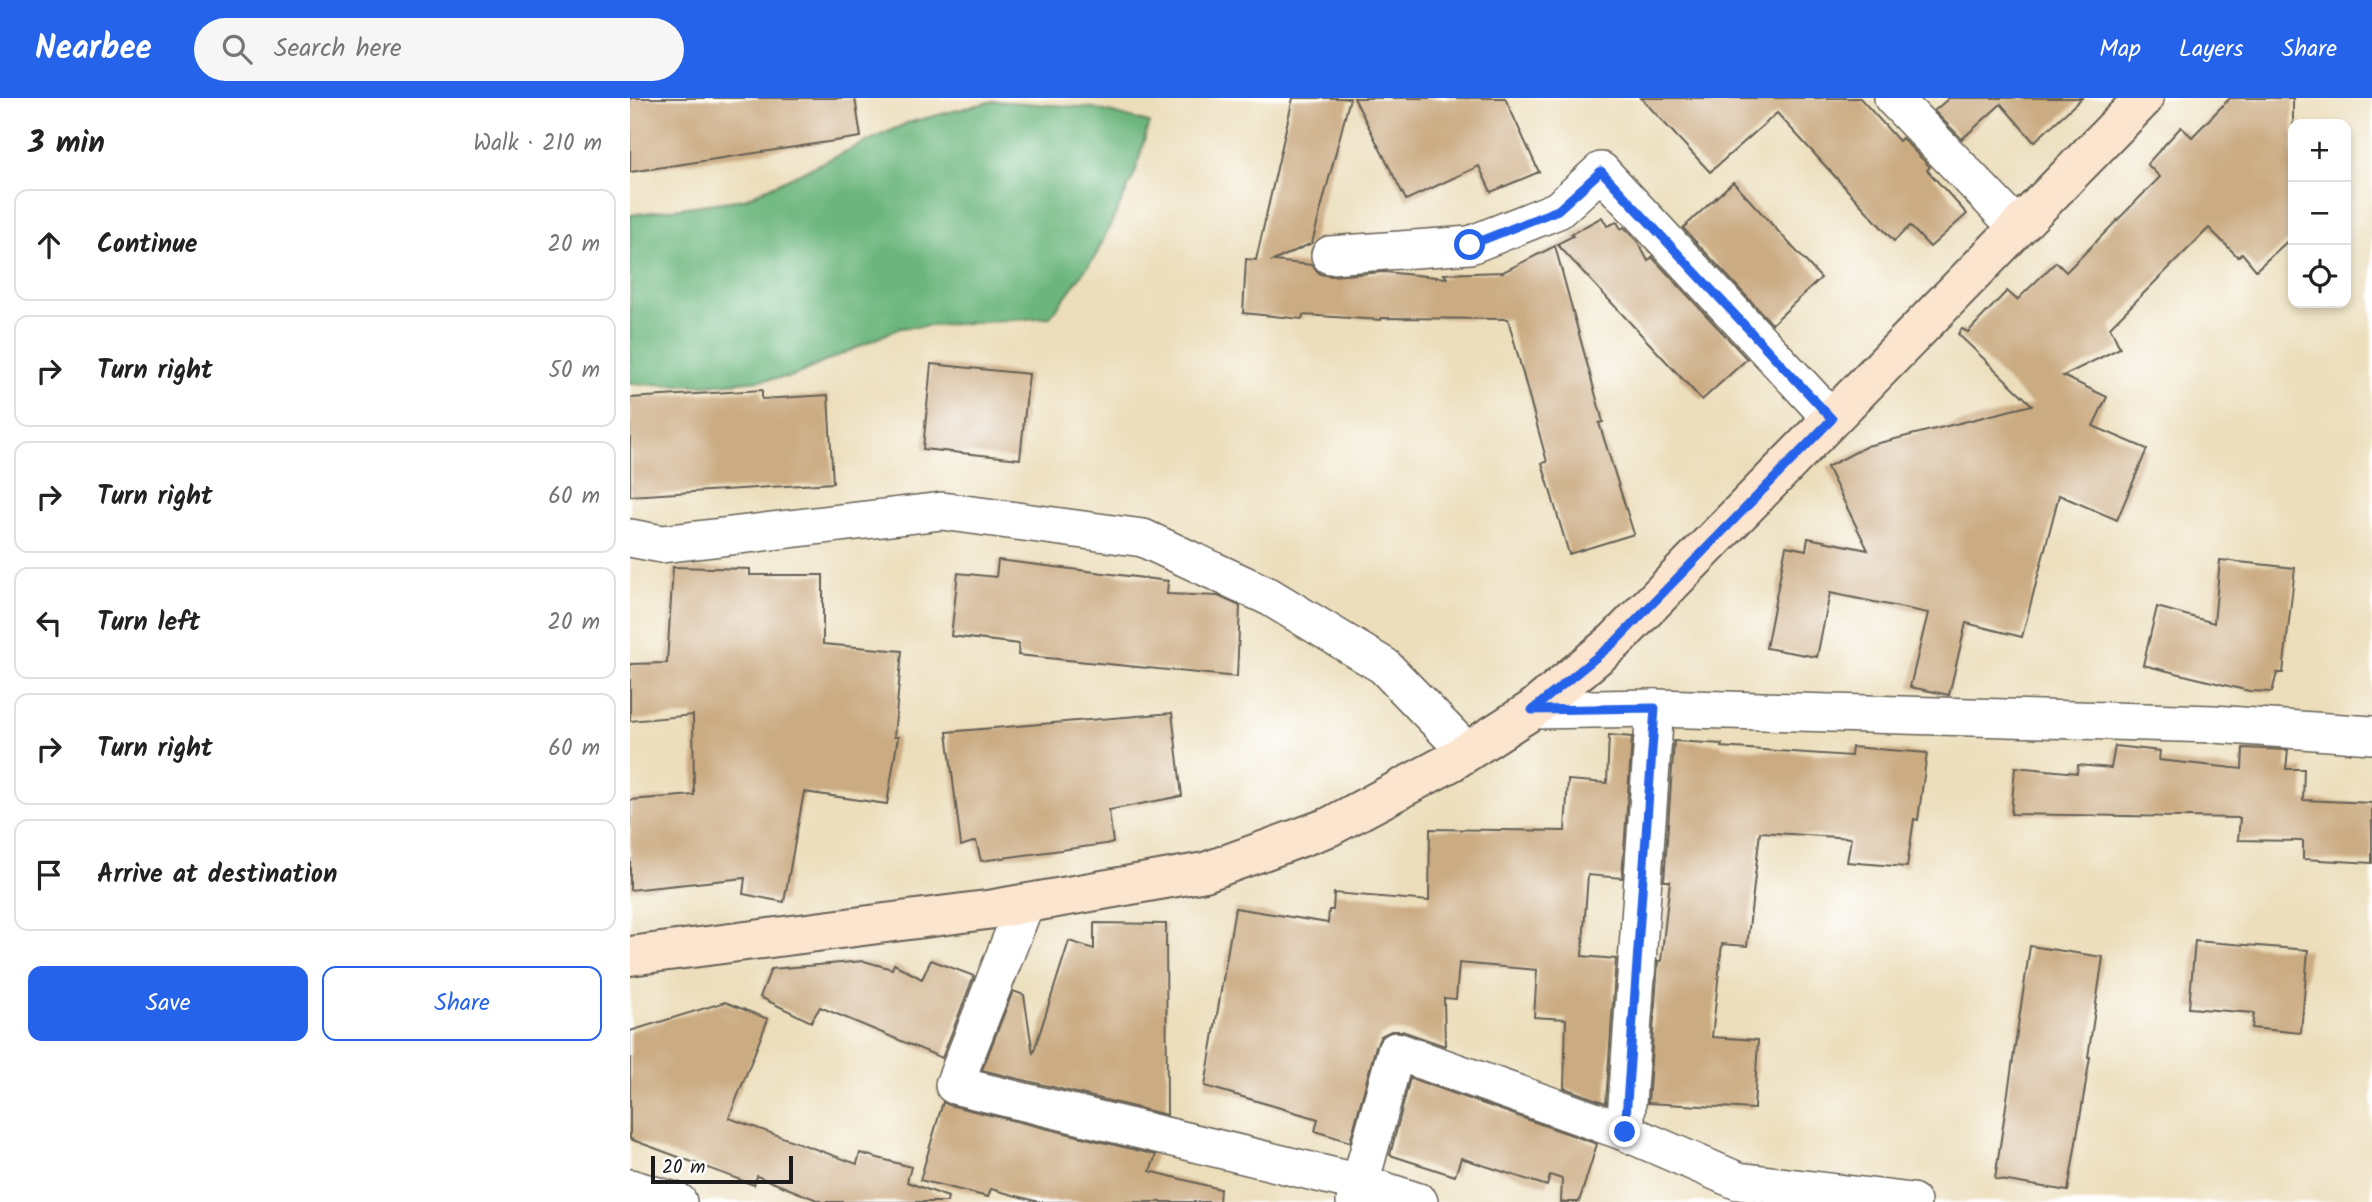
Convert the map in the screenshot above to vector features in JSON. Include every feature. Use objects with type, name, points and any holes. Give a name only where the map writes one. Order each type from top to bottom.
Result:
[{"type":"street","points":[[1893,98],[2018,228]]},
{"type":"street","points":[[630,956],[1025,904],[1205,872],[1329,827],[1467,752],[1532,710],[1615,642],[2144,98]]},
{"type":"street","points":[[1330,255],[1470,245],[1558,210],[1601,171],[1832,419]]},
{"type":"street","points":[[630,538],[662,544],[942,511],[1143,537],[1270,597],[1384,666],[1467,752]]},
{"type":"street","points":[[1532,710],[1655,708],[2214,724],[2372,736]]},
{"type":"street","points":[[1625,1132],[1655,708]]},
{"type":"street","points":[[1025,904],[954,1085],[1358,1193],[1419,1202]]},
{"type":"street","points":[[1358,1193],[1396,1051],[1625,1132],[1738,1181],[1912,1202]]},
{"type":"street","points":[[630,1188],[678,1202]]},
{"type":"green space","points":[[993,101],[1094,108],[1149,123],[1135,173],[1096,255],[1050,317],[900,328],[791,377],[707,385],[630,384],[630,215],[744,199],[907,123]]},
{"type":"building","points":[[630,98],[855,98],[861,137],[630,172]]},
{"type":"building","points":[[1293,98],[1350,98],[1312,243],[1273,261],[1312,265],[1320,274],[1331,276],[1384,272],[1447,278],[1444,274],[1503,272],[1555,246],[1603,422],[1599,423],[1634,534],[1569,554],[1542,463],[1547,462],[1508,319],[1381,320],[1303,315],[1302,319],[1243,313],[1246,259],[1256,260]]},
{"type":"building","points":[[1354,98],[1505,98],[1539,172],[1491,192],[1479,166],[1406,200]]},
{"type":"building","points":[[1641,98],[1860,98],[1899,141],[1902,138],[1930,167],[1927,170],[1967,214],[1930,247],[1910,226],[1894,241],[1777,113],[1710,172]]},
{"type":"building","points":[[1949,98],[2082,98],[2034,142],[2001,104],[1962,139],[1934,111]]},
{"type":"building","points":[[2230,98],[2293,98],[2293,119],[2288,119],[2288,241],[2256,270],[2242,253],[2238,257],[2209,228],[2110,327],[2120,348],[2063,376],[2107,397],[2093,426],[2147,449],[2117,520],[2059,495],[2022,637],[1966,623],[1949,695],[1910,687],[1928,613],[1830,593],[1817,657],[1766,648],[1786,546],[1806,550],[1808,538],[1868,550],[1827,467],[1867,446],[2032,405],[1958,334],[1962,329],[1968,332],[2007,291],[2017,300],[2056,262],[2066,272],[2160,177],[2147,164],[2181,127],[2192,137]]},
{"type":"building","points":[[1733,182],[1821,278],[1772,324],[1683,228]]},
{"type":"building","points":[[1602,217],[1607,226],[1617,222],[1621,229],[1624,227],[1638,242],[1648,261],[1652,257],[1747,359],[1702,400],[1557,244]]},
{"type":"building","points":[[931,364],[1029,374],[1020,459],[923,449]]},
{"type":"building","points":[[762,390],[762,399],[828,395],[833,483],[630,496],[630,398]]},
{"type":"building","points":[[998,560],[1168,581],[1167,594],[1218,596],[1240,606],[1237,677],[1018,655],[1019,644],[951,636],[958,573],[996,577]]},
{"type":"building","points":[[2220,560],[2295,568],[2283,673],[2277,673],[2272,692],[2249,691],[2143,665],[2157,607],[2214,623]]},
{"type":"building","points":[[673,567],[750,569],[750,575],[823,575],[823,644],[902,651],[894,737],[898,737],[887,804],[804,792],[784,902],[743,894],[745,878],[630,890],[630,800],[694,795],[693,715],[630,721],[630,664],[667,663]]},
{"type":"building","points":[[1172,713],[1182,796],[1109,810],[1113,843],[981,861],[976,841],[961,846],[947,732]]},
{"type":"building","points":[[1609,735],[1632,737],[1622,878],[1588,875],[1582,956],[1616,959],[1606,1103],[1564,1088],[1566,1019],[1534,1017],[1537,970],[1459,963],[1456,999],[1444,998],[1445,1046],[1402,1031],[1391,1031],[1381,1036],[1350,1142],[1315,1131],[1318,1119],[1205,1086],[1235,908],[1328,923],[1329,910],[1333,910],[1334,893],[1429,901],[1430,829],[1565,831],[1568,780],[1607,783]]},
{"type":"building","points":[[1674,741],[1851,756],[1852,747],[1927,753],[1918,820],[1914,819],[1907,867],[1847,862],[1851,838],[1760,832],[1747,946],[1722,944],[1712,1037],[1758,1040],[1754,1109],[1648,1103],[1658,961],[1661,961],[1670,881],[1664,881]]},
{"type":"building","points":[[2115,746],[2160,751],[2159,760],[2242,769],[2243,748],[2288,750],[2286,769],[2304,769],[2303,800],[2372,803],[2372,863],[2303,859],[2303,841],[2238,840],[2240,818],[2011,814],[2015,767],[2077,773],[2078,765],[2111,768]]},
{"type":"building","points":[[1094,923],[1166,924],[1167,1115],[982,1070],[1013,991],[1024,995],[1033,1054],[1069,941],[1094,949]]},
{"type":"building","points":[[2195,941],[2308,950],[2301,1033],[2252,1028],[2254,1013],[2189,1008]]},
{"type":"building","points":[[2030,946],[2103,957],[2068,1191],[1995,1179]]},
{"type":"building","points":[[931,960],[974,976],[942,1058],[820,1007],[811,1022],[760,997],[771,969],[864,961],[892,969],[894,964],[922,979]]},
{"type":"building","points":[[725,1002],[768,1019],[729,1118],[857,1164],[860,1153],[911,1167],[907,1182],[948,1197],[947,1202],[822,1202],[757,1176],[754,1185],[630,1139],[630,1031]]},
{"type":"building","points":[[1410,1078],[1597,1144],[1579,1202],[1561,1202],[1562,1179],[1550,1175],[1547,1186],[1461,1158],[1455,1176],[1390,1155]]},
{"type":"building","points":[[943,1102],[1156,1155],[1150,1171],[1220,1189],[1219,1202],[1039,1202],[991,1189],[988,1197],[920,1180]]},
{"type":"route","points":[[1470,245],[1558,210],[1601,171],[1832,419],[1615,642],[1532,710],[1655,708],[1625,1132]]}]
